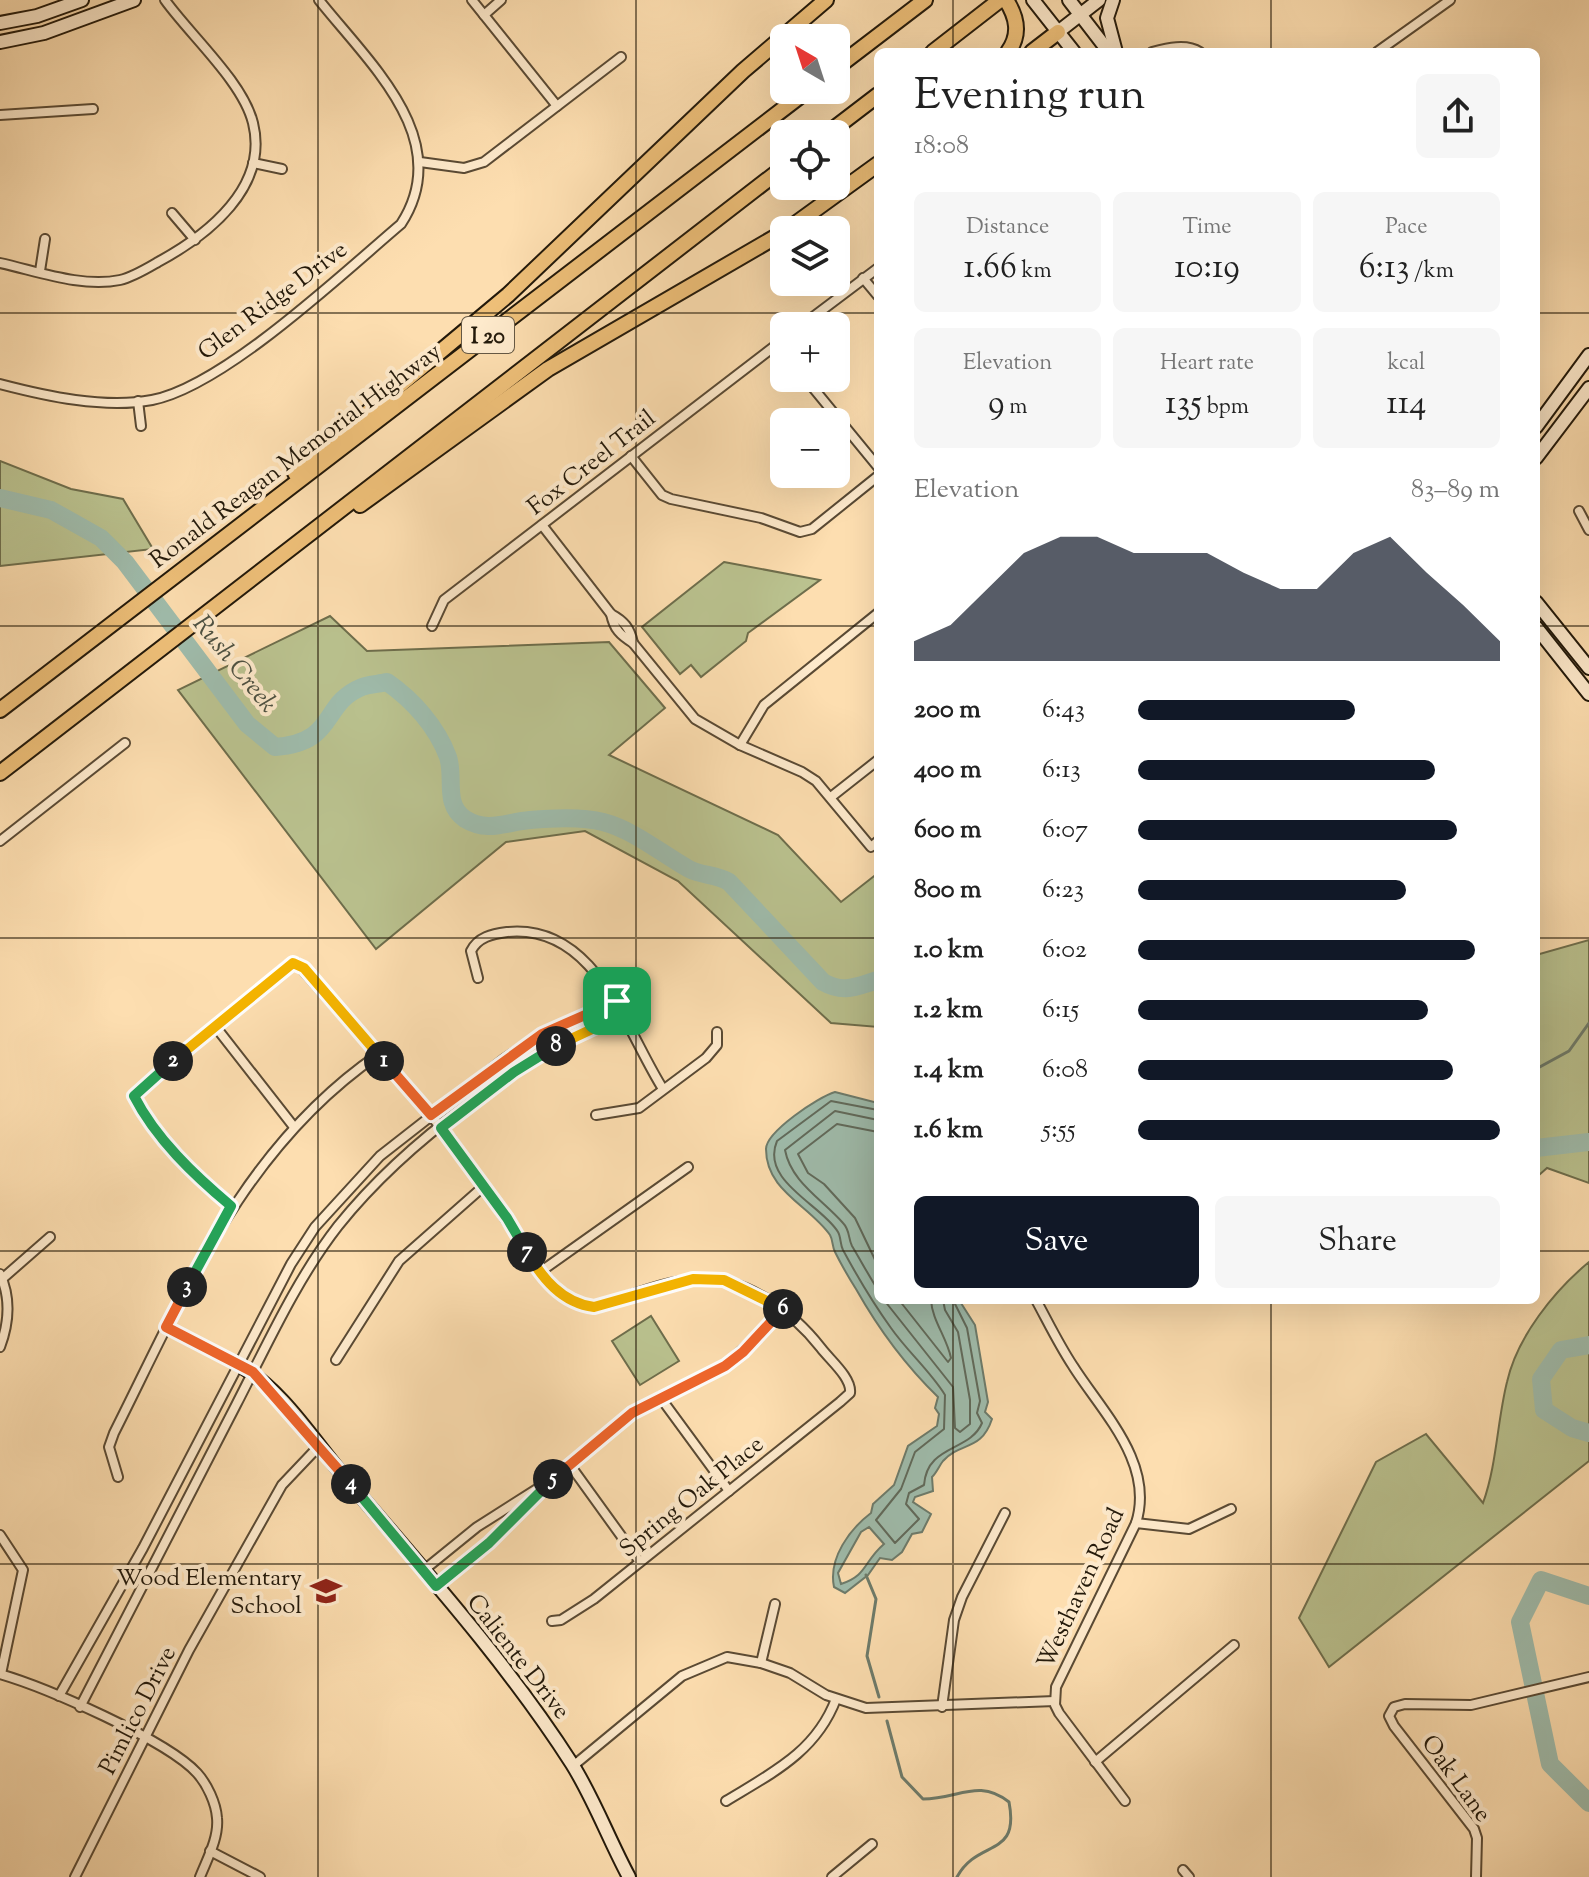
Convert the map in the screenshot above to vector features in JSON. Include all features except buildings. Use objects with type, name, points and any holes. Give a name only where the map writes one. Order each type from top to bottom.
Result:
[{"type":"highway","points":[[221,539],[333,439],[437,358],[508,295],[743,71],[826,0]]},
{"type":"highway","points":[[850,57],[925,0]]},
{"type":"highway","points":[[938,48],[1003,0],[1016,23],[1016,37],[1010,48]]},
{"type":"highway","points":[[1037,48],[1058,32]]},
{"type":"highway","points":[[845,120],[874,98]]},
{"type":"highway","name":"Ronald Reagan Memorial Highway","points":[[0,707],[790,104]]},
{"type":"highway","points":[[810,216],[874,167]]},
{"type":"highway","name":"I 20","points":[[0,773],[770,178]]},
{"type":"highway","points":[[289,551],[401,478],[548,369],[770,240]]},
{"type":"main road","points":[[0,23],[37,16],[82,0]]},
{"type":"main road","points":[[0,42],[55,30],[134,0]]},
{"type":"main road","points":[[1033,0],[1071,48]]},
{"type":"main road","points":[[1069,0],[1106,48]]},
{"type":"main road","points":[[1058,32],[1099,0]]},
{"type":"main road","points":[[1113,0],[1107,18],[1115,48]]},
{"type":"main road","points":[[1540,422],[1589,355]]},
{"type":"main road","points":[[1540,453],[1589,388]]},
{"type":"main road","points":[[1540,607],[1589,668]]},
{"type":"main road","points":[[1540,632],[1589,694]]},
{"type":"main road","name":"Caliente Drive","points":[[238,1365],[253,1372],[424,1570],[573,1766],[629,1877]]},
{"type":"street","points":[[0,263],[85,280],[121,280],[195,240],[237,200],[253,163],[256,138],[253,120],[242,99],[165,0]]},
{"type":"street","points":[[319,0],[395,99],[415,134],[420,162],[464,168],[484,162],[621,57]]},
{"type":"street","points":[[472,0],[557,106]]},
{"type":"street","points":[[484,15],[501,0]]},
{"type":"street","points":[[1383,48],[1450,0]]},
{"type":"street","points":[[1166,48],[1195,48]]},
{"type":"street","points":[[0,115],[93,109]]},
{"type":"street","name":"Glen Ridge Drive","points":[[0,384],[29,392],[110,402],[162,398],[193,384],[255,344],[390,233],[411,209],[421,175],[420,162]]},
{"type":"street","points":[[253,163],[282,169]]},
{"type":"street","points":[[172,213],[195,240]]},
{"type":"street","points":[[40,271],[45,239]]},
{"type":"street","points":[[819,312],[874,271]]},
{"type":"street","points":[[863,278],[874,291]]},
{"type":"street","name":"Fox Creel Trail","points":[[432,626],[444,600],[770,349]]},
{"type":"street","points":[[816,392],[874,462]]},
{"type":"street","points":[[138,401],[141,426]]},
{"type":"street","points":[[631,456],[662,495],[761,518],[800,532],[812,529],[874,479]]},
{"type":"street","points":[[1579,511],[1589,530]]},
{"type":"street","points":[[542,525],[611,614],[630,631],[633,643],[691,715],[740,745],[802,772],[831,797],[874,843]]},
{"type":"street","points":[[740,745],[764,705],[874,616]]},
{"type":"street","points":[[0,841],[125,743]]},
{"type":"street","points":[[831,797],[874,763]]},
{"type":"street","points":[[478,978],[471,958],[474,945],[494,933],[515,931],[543,937],[583,960],[617,1001],[663,1089]]},
{"type":"street","points":[[231,1206],[196,1177],[153,1125],[134,1096],[288,965],[300,965],[431,1115],[484,1186],[540,1272],[562,1295],[580,1305],[594,1307],[693,1279],[709,1279],[737,1285],[785,1310],[725,1366],[632,1413],[554,1478],[489,1543],[436,1586]]},
{"type":"street","points":[[59,1696],[143,1548],[291,1264],[315,1227],[380,1156],[431,1115],[542,1034],[617,1001]]},
{"type":"street","points":[[80,1707],[253,1372],[315,1258],[337,1228],[367,1192],[441,1128],[514,1072],[554,1047],[622,1015]]},
{"type":"street","points":[[215,1026],[294,1127]]},
{"type":"street","points":[[596,1115],[639,1108],[706,1058],[717,1045],[717,1032]]},
{"type":"street","points":[[118,1477],[109,1447],[166,1327],[231,1206],[294,1127],[379,1054]]},
{"type":"street","points":[[540,1272],[688,1167]]},
{"type":"street","points":[[336,1360],[399,1261],[484,1186]]},
{"type":"street","points":[[0,1347],[8,1320],[1,1276],[50,1237]]},
{"type":"street","name":"Westhaven Road","points":[[1038,1304],[1072,1365],[1130,1453],[1139,1484],[1140,1510],[1136,1523],[1056,1687],[1055,1701],[1125,1801]]},
{"type":"street","name":"Spring Oak Place","points":[[552,1621],[561,1620],[594,1599],[850,1393],[847,1381],[807,1331],[785,1310]]},
{"type":"street","name":"Caliente Drive","points":[[166,1327],[238,1365]]},
{"type":"street","points":[[660,1397],[729,1491]]},
{"type":"street","name":"Pimlico Drive","points":[[75,1877],[189,1650],[282,1485],[319,1446]]},
{"type":"street","points":[[570,1465],[640,1562]]},
{"type":"street","points":[[424,1570],[477,1527],[554,1478]]},
{"type":"street","points":[[1136,1523],[1189,1529],[1231,1509]]},
{"type":"street","points":[[942,1707],[947,1660],[958,1609],[1005,1513]]},
{"type":"street","points":[[0,1535],[23,1570],[1,1674],[59,1696],[182,1759],[208,1788],[217,1817],[210,1851],[200,1877]]},
{"type":"street","points":[[761,1663],[775,1604]]},
{"type":"street","points":[[1095,1762],[1234,1645]]},
{"type":"street","points":[[573,1766],[682,1676],[727,1657],[761,1663],[790,1673],[836,1699],[866,1708],[1055,1701]]},
{"type":"street","name":"Oak Lane","points":[[1476,1877],[1474,1829],[1394,1726],[1389,1716],[1394,1707],[1405,1704],[1471,1705],[1589,1677]]},
{"type":"street","points":[[726,1801],[770,1774],[814,1741],[826,1726],[836,1699]]},
{"type":"street","points":[[832,1877],[872,1844]]},
{"type":"street","points":[[210,1851],[260,1877]]},
{"type":"green space","points":[[0,461],[71,489],[123,499],[153,549],[0,566]]},
{"type":"green space","points":[[724,562],[820,580],[748,633],[746,641],[701,677],[691,665],[680,674],[642,627]]},
{"type":"green space","points":[[330,616],[367,651],[609,642],[665,708],[609,755],[778,835],[841,902],[874,876],[874,1027],[831,1023],[678,881],[585,831],[506,842],[376,949],[178,690]]},
{"type":"green space","points":[[1589,940],[1589,1183],[1547,1168],[1540,1174],[1540,954]]},
{"type":"green space","points":[[1589,1262],[1589,1461],[1329,1667],[1299,1618],[1376,1462],[1426,1434],[1483,1503],[1507,1382],[1519,1348],[1550,1301]]},
{"type":"green space","points":[[651,1316],[679,1361],[640,1385],[612,1341]]},
{"type":"water","points":[[835,1092],[874,1102],[874,1304],[962,1304],[975,1325],[988,1402],[985,1412],[992,1419],[982,1437],[943,1461],[932,1477],[933,1491],[915,1497],[913,1502],[931,1514],[922,1532],[912,1534],[902,1552],[892,1560],[880,1558],[868,1575],[845,1593],[834,1587],[833,1576],[842,1545],[871,1513],[873,1504],[894,1485],[908,1446],[937,1426],[939,1414],[935,1408],[938,1397],[904,1359],[874,1318],[837,1257],[830,1235],[773,1176],[768,1164],[768,1142],[783,1125]],"holes":[[[869,1527],[884,1544],[861,1572],[841,1584],[838,1573],[861,1532]]]},
{"type":"waterway","name":"Rush Creek","points":[[0,498],[51,510],[101,538],[125,562],[247,724],[275,747],[309,738],[349,694],[365,686],[387,682],[415,706],[437,735],[450,765],[454,806],[465,819],[489,826],[566,818],[594,820],[614,826],[637,836],[689,869],[729,882],[823,982],[844,988],[874,981]]},
{"type":"waterway","points":[[1540,1067],[1569,1051],[1589,1023]]},
{"type":"waterway","name":"Rush Creek","points":[[1540,1148],[1589,1142]]},
{"type":"waterway","name":"Rush Creek","points":[[1589,1345],[1561,1350],[1541,1379],[1544,1410],[1572,1428],[1589,1433]]},
{"type":"waterway","points":[[866,1575],[876,1599],[867,1656],[879,1697]]},
{"type":"waterway","name":"Rush Creek","points":[[1589,1596],[1541,1580],[1520,1622],[1550,1764],[1589,1803]]},
{"type":"waterway","points":[[887,1721],[902,1777],[923,1799],[988,1791],[1009,1802],[1011,1820],[1003,1840],[966,1865],[957,1877]]},
{"type":"place","name":"Wood Elementary School","points":[[326,1591]]},
{"type":"route","points":[[293,963],[304,968],[431,1115],[542,1034],[617,1001],[622,1015],[554,1047],[514,1072],[441,1128],[507,1218],[535,1267],[562,1295],[580,1305],[594,1307],[693,1279],[724,1280],[785,1310],[725,1366],[632,1413],[554,1478],[489,1543],[436,1586],[253,1372],[166,1327],[231,1206],[196,1177],[153,1125],[134,1096],[293,963]]}]
